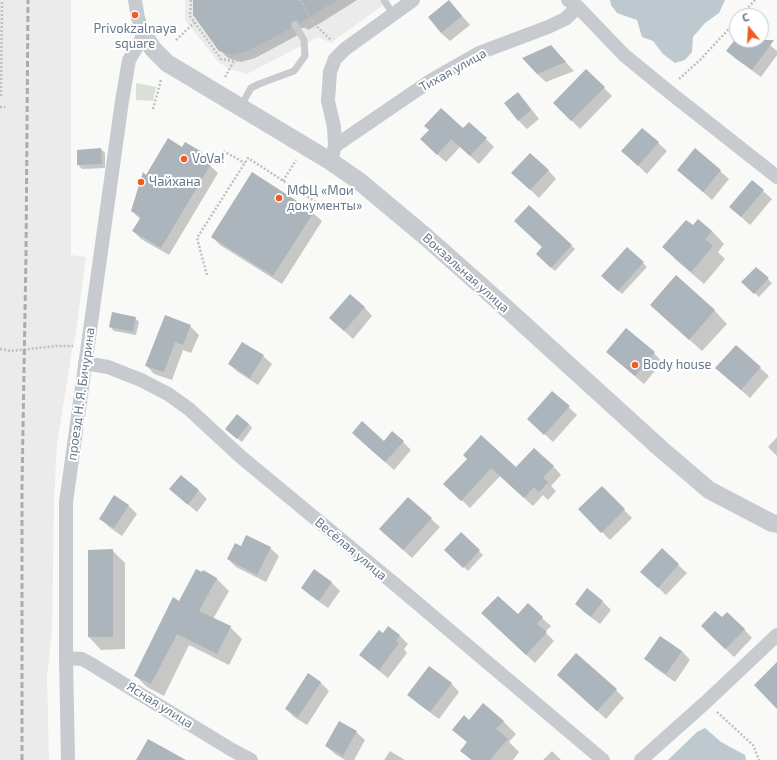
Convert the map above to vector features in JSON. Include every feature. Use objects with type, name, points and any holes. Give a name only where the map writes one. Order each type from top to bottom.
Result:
[{"type":"street","points":[[135,0],[138,18],[144,35]]},
{"type":"street","points":[[332,154],[334,127],[328,101],[330,72],[335,59],[345,49],[413,0]]},
{"type":"street","name":"Тихая улица","points":[[332,154],[430,81],[479,53],[548,27],[565,18],[573,4],[624,55],[777,177]]},
{"type":"street","name":"Вокзальная улица","points":[[144,35],[153,49],[167,63],[241,108],[332,154],[359,181],[426,237],[661,449],[710,490],[772,523],[777,524]]},
{"type":"street","name":"проезд Н. Я. Бичурина","points":[[68,760],[66,658],[66,502],[122,101],[129,60],[144,35]]},
{"type":"street","name":"Весёлая улица","points":[[85,363],[108,367],[141,380],[168,394],[189,409],[240,457],[397,586],[603,760]]},
{"type":"street","points":[[641,760],[706,702],[777,635]]},
{"type":"street","name":"Ясная улица","points":[[66,658],[82,659],[251,760]]},
{"type":"lane","points":[[384,0],[394,14]]},
{"type":"lane","points":[[241,108],[251,88],[294,71],[305,56],[304,40],[297,28]]},
{"type":"path","points":[[1,96],[2,0]]},
{"type":"path","points":[[190,0],[190,16],[221,59],[234,61],[251,57],[297,28],[313,22]]},
{"type":"path","points":[[300,0],[313,22],[336,44]]},
{"type":"path","points":[[748,8],[755,0]]},
{"type":"path","points":[[176,40],[195,22]]},
{"type":"path","points":[[668,91],[701,59],[729,29]]},
{"type":"path","points":[[224,79],[234,61]]},
{"type":"path","points":[[153,109],[161,79]]},
{"type":"path","points":[[0,107],[5,107]]},
{"type":"path","points":[[223,150],[245,163]]},
{"type":"path","points":[[207,275],[197,238],[248,158],[322,206]]},
{"type":"path","points":[[283,181],[298,158]]},
{"type":"path","points":[[0,350],[17,350],[56,346],[87,347]]},
{"type":"path","points":[[706,702],[753,745],[758,760]]},
{"type":"shaded area","points":[[0,0],[71,0],[71,255],[86,257],[75,339],[57,444],[54,499],[52,632],[47,676],[49,760],[0,760]]},
{"type":"shaded area","points":[[185,0],[390,0],[331,43],[318,37],[247,74],[230,69],[218,62],[185,20]]},
{"type":"shaded area","points":[[610,0],[725,0],[719,13],[705,23],[693,37],[692,52],[685,60],[675,63],[663,54],[653,41],[642,37],[637,20],[617,13],[611,5]]},
{"type":"shaded area","points":[[136,83],[156,87],[153,101],[136,100]]},
{"type":"shaded area","points":[[705,728],[721,742],[745,755],[746,760],[668,760],[697,732]]},
{"type":"building","points":[[193,0],[337,0],[300,23],[297,20],[293,21],[290,23],[291,28],[248,51],[232,55],[219,51],[193,15]]},
{"type":"building","points":[[449,0],[462,16],[441,33],[428,17]]},
{"type":"building","points":[[769,40],[774,40],[769,47]]},
{"type":"building","points":[[551,45],[566,62],[537,74],[522,58]]},
{"type":"building","points":[[729,47],[768,48],[752,70],[726,51]]},
{"type":"building","points":[[586,69],[605,87],[571,121],[553,103]]},
{"type":"building","points":[[518,92],[531,110],[518,121],[504,103]]},
{"type":"building","points":[[441,108],[463,128],[469,122],[487,138],[470,156],[451,139],[437,155],[420,139],[429,130],[424,126]]},
{"type":"building","points":[[642,128],[659,142],[638,166],[621,151]]},
{"type":"building","points":[[168,138],[182,147],[185,142],[202,152],[199,157],[211,164],[161,248],[132,231],[141,217],[131,211],[143,172],[146,175]]},
{"type":"building","points":[[101,148],[102,164],[77,165],[77,150]]},
{"type":"building","points":[[695,148],[721,170],[703,192],[677,170]]},
{"type":"building","points":[[530,153],[549,170],[530,190],[511,173]]},
{"type":"building","points":[[252,172],[314,212],[273,276],[211,237]]},
{"type":"building","points":[[752,180],[764,190],[741,217],[729,207]]},
{"type":"building","points":[[529,205],[572,245],[551,268],[536,254],[542,247],[514,221]]},
{"type":"building","points":[[698,219],[712,231],[705,239],[713,246],[691,272],[662,247],[686,220],[693,225]]},
{"type":"building","points":[[627,247],[644,262],[618,291],[601,276]]},
{"type":"building","points":[[756,267],[769,278],[754,294],[741,282]]},
{"type":"building","points":[[676,275],[715,310],[689,340],[650,305]]},
{"type":"building","points":[[350,294],[365,307],[344,331],[329,318]]},
{"type":"building","points":[[112,312],[136,317],[133,332],[109,327]]},
{"type":"building","points":[[165,315],[191,325],[183,345],[175,342],[164,372],[145,366]]},
{"type":"building","points":[[626,328],[655,352],[635,376],[606,352]]},
{"type":"building","points":[[242,342],[264,355],[250,378],[228,364]]},
{"type":"building","points":[[736,345],[761,367],[741,390],[715,368]]},
{"type":"building","points":[[552,391],[570,406],[544,435],[527,419]]},
{"type":"building","points":[[237,414],[249,424],[237,439],[225,429]]},
{"type":"building","points":[[362,421],[384,441],[392,431],[404,441],[385,462],[352,433]]},
{"type":"building","points":[[481,435],[516,467],[534,448],[554,466],[543,477],[548,482],[539,492],[534,487],[524,498],[491,468],[461,501],[443,484],[467,459],[463,455]]},
{"type":"building","points":[[181,475],[199,490],[188,505],[169,489]]},
{"type":"building","points":[[602,486],[625,509],[601,533],[578,509]]},
{"type":"building","points":[[114,495],[129,505],[114,528],[99,519]]},
{"type":"building","points":[[408,497],[432,518],[403,550],[379,529]]},
{"type":"building","points":[[461,532],[480,550],[463,568],[444,550]]},
{"type":"building","points":[[246,535],[271,547],[257,575],[227,559],[235,543],[241,546]]},
{"type":"building","points":[[662,548],[679,564],[658,588],[640,572]]},
{"type":"building","points":[[113,549],[113,637],[88,637],[88,550]]},
{"type":"building","points":[[196,569],[202,572],[203,570],[217,578],[199,611],[231,626],[217,654],[177,634],[151,684],[134,676],[173,597],[179,601]]},
{"type":"building","points":[[314,569],[332,582],[319,601],[301,588]]},
{"type":"building","points":[[587,588],[603,601],[591,617],[575,604]]},
{"type":"building","points":[[498,596],[518,614],[528,603],[543,617],[537,624],[547,632],[526,655],[481,613]]},
{"type":"building","points":[[715,611],[722,617],[727,612],[745,629],[725,649],[701,626]]},
{"type":"building","points":[[388,626],[400,635],[396,641],[399,643],[379,670],[359,655],[379,630],[383,633]]},
{"type":"building","points":[[660,636],[682,651],[666,674],[644,659]]},
{"type":"building","points":[[576,653],[617,689],[597,711],[557,675]]},
{"type":"building","points":[[777,662],[777,709],[754,685]]},
{"type":"building","points":[[429,666],[452,683],[430,712],[407,695]]},
{"type":"building","points":[[308,673],[321,682],[298,717],[285,709]]},
{"type":"building","points":[[483,703],[504,721],[496,729],[508,739],[490,760],[472,760],[460,751],[467,742],[452,730],[464,715],[469,720]]},
{"type":"building","points":[[339,721],[357,731],[343,756],[325,746]]},
{"type":"building","points":[[148,739],[186,760],[136,760]]},
{"type":"railway","points":[[22,760],[22,486],[28,0]]},
{"type":"place","name":"Privokzalnaya square","points":[[135,15]]},
{"type":"place","name":"VoVa!","points":[[184,159]]},
{"type":"place","name":"Чайхана","points":[[141,182]]},
{"type":"place","name":"МФЦ «Мои документы»","points":[[279,198]]},
{"type":"place","name":"Body house","points":[[635,365]]}]
